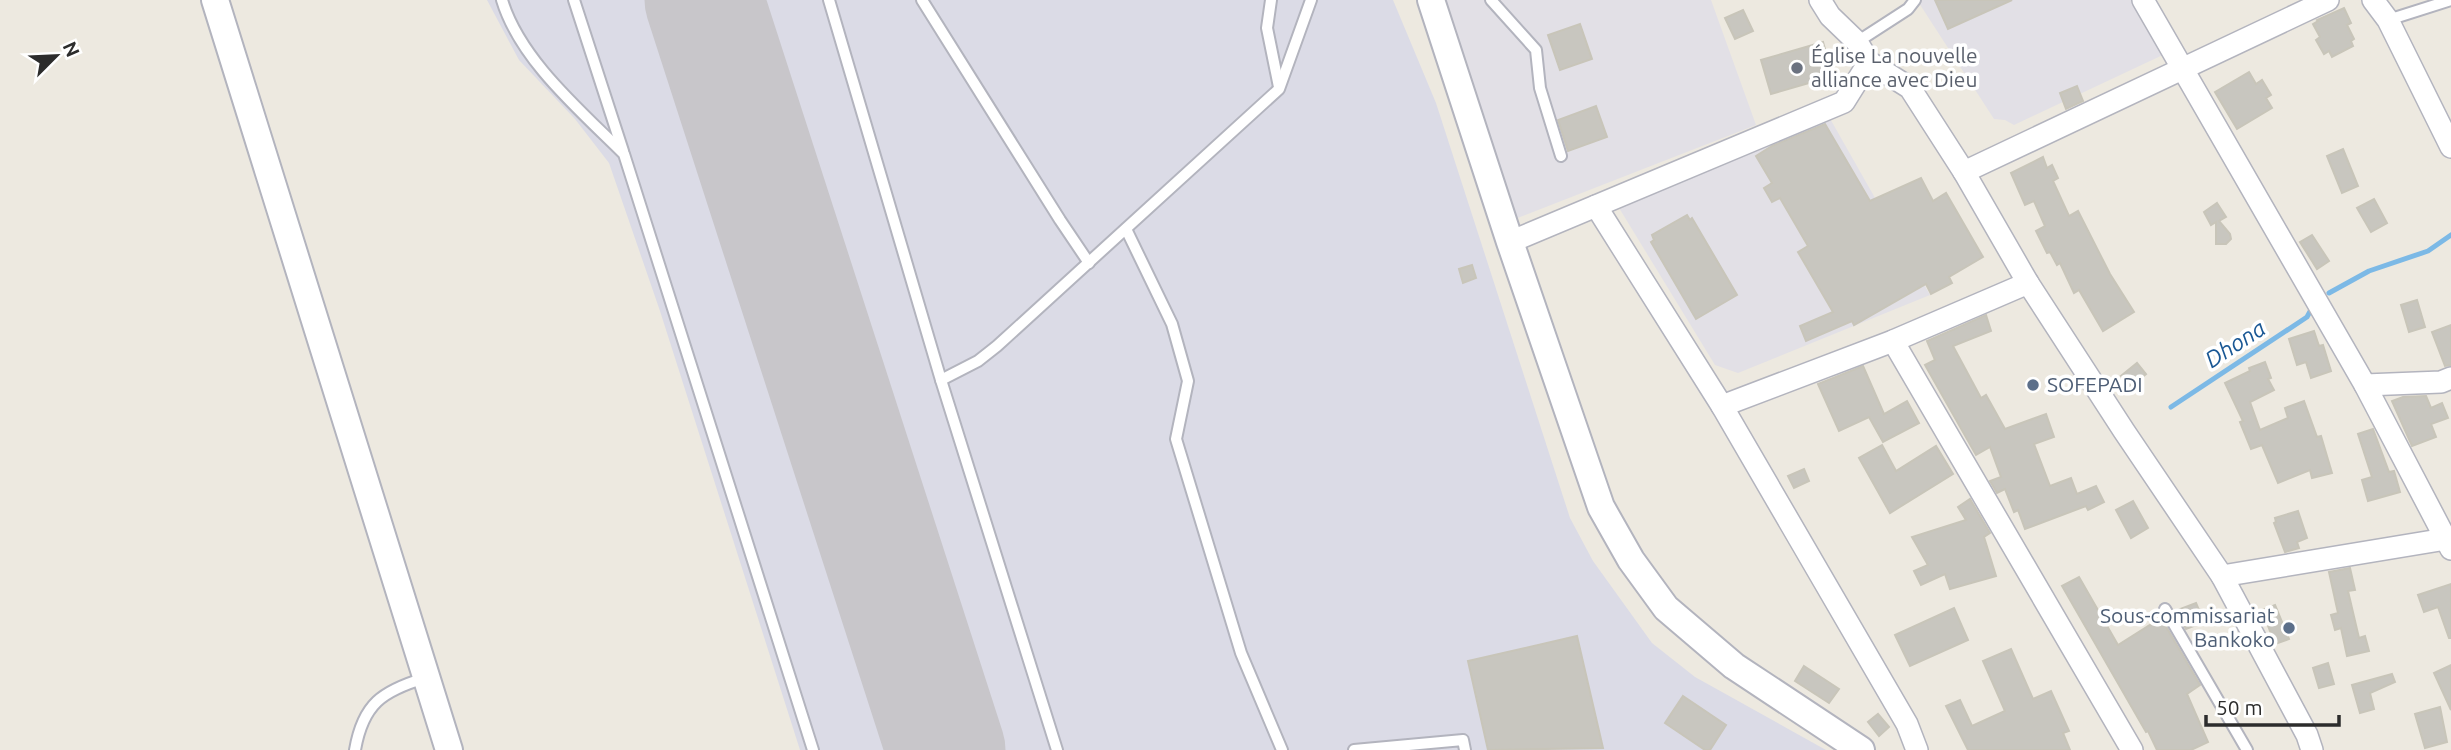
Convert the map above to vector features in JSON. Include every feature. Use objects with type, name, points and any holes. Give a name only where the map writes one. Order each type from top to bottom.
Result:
[{"type":"street","points":[[215,0],[449,750]]},
{"type":"street","points":[[1431,0],[1601,507],[1631,560],[1666,608],[1734,666],[1861,750]]},
{"type":"street","points":[[2143,0],[2365,385],[2449,542],[2222,576]]},
{"type":"street","points":[[1964,172],[2328,0]]},
{"type":"street","points":[[2373,0],[2388,20],[2451,147]]},
{"type":"street","points":[[1828,4],[1869,62],[1910,88],[1964,172],[2028,284],[2222,576],[2307,735],[2312,750]]},
{"type":"street","points":[[1510,242],[1844,102],[1869,62]]},
{"type":"street","points":[[1596,206],[1722,406],[1907,724],[1917,750]]},
{"type":"street","points":[[1722,406],[1893,341],[2028,284]]},
{"type":"street","points":[[1893,341],[2132,750]]},
{"type":"street","points":[[2365,385],[2441,382],[2451,378]]},
{"type":"lane","points":[[502,0],[518,38],[580,110],[624,155]]},
{"type":"lane","points":[[574,0],[813,750]]},
{"type":"lane","points":[[829,0],[941,380],[1057,750]]},
{"type":"lane","points":[[922,0],[1089,263]]},
{"type":"lane","points":[[1271,0],[1266,28],[1279,89]]},
{"type":"lane","points":[[941,380],[978,361],[997,346],[1279,89],[1311,0]]},
{"type":"lane","points":[[1490,0],[1536,50],[1540,88],[1560,156]]},
{"type":"lane","points":[[1857,42],[1908,9],[1915,0]]},
{"type":"lane","points":[[2388,20],[2451,0]]},
{"type":"lane","points":[[1126,229],[1172,324],[1188,381],[1176,439],[1241,653],[1282,750]]},
{"type":"lane","points":[[2165,608],[2247,750]]},
{"type":"lane","points":[[355,750],[359,731],[377,699],[394,687],[426,678]]},
{"type":"lane","points":[[1354,750],[1463,740],[1465,750]]},
{"type":"shaded area","points":[[487,0],[1393,0],[1436,103],[1570,518],[1593,561],[1652,643],[1695,677],[1826,750],[800,750],[660,311],[609,163],[575,119],[519,60]]},
{"type":"shaded area","points":[[1442,0],[1711,0],[1756,125],[1515,219]]},
{"type":"shaded area","points":[[1917,0],[2147,0],[2167,53],[2014,125],[2005,120],[1994,119]]},
{"type":"shaded area","points":[[1824,108],[1930,295],[1738,373],[1715,365],[1616,203]]},
{"type":"building","points":[[1935,0],[2012,0],[1948,29]]},
{"type":"building","points":[[2344,8],[2351,23],[2347,25],[2354,39],[2351,41],[2353,46],[2332,57],[2329,51],[2324,54],[2316,40],[2320,37],[2313,24]]},
{"type":"building","points":[[1743,10],[1753,31],[1735,39],[1725,18]]},
{"type":"building","points":[[1580,24],[1592,59],[1560,70],[1548,35]]},
{"type":"building","name":"Église La nouvelle alliance avec Dieu","points":[[1823,42],[1833,76],[1771,94],[1761,60]]},
{"type":"building","points":[[2249,72],[2256,84],[2262,80],[2271,95],[2266,98],[2272,108],[2237,129],[2215,92]]},
{"type":"building","points":[[2077,86],[2083,101],[2066,109],[2060,93]]},
{"type":"building","points":[[1596,106],[1607,137],[1568,151],[1558,120]]},
{"type":"building","points":[[1825,124],[1870,201],[1921,178],[1933,201],[1946,193],[1983,257],[1949,277],[1952,283],[1931,294],[1926,284],[1854,325],[1852,321],[1806,341],[1800,326],[1833,312],[1798,252],[1808,246],[1780,198],[1772,202],[1764,188],[1772,183],[1756,156],[1772,146]]},
{"type":"building","points":[[2343,149],[2358,186],[2342,193],[2327,156]]},
{"type":"building","points":[[2043,157],[2047,168],[2052,165],[2058,178],[2053,181],[2069,216],[2078,211],[2110,274],[2134,312],[2103,331],[2079,290],[2074,293],[2060,263],[2057,265],[2050,252],[2047,253],[2036,231],[2045,226],[2034,201],[2025,205],[2011,173]]},
{"type":"building","points":[[2374,199],[2387,223],[2371,232],[2357,208]]},
{"type":"building","points":[[2217,203],[2226,217],[2219,221],[2230,234],[2231,239],[2226,244],[2216,244],[2216,222],[2211,225],[2204,212]]},
{"type":"building","points":[[1687,215],[1690,220],[1692,218],[1737,295],[1696,319],[1651,242],[1654,240],[1652,235]]},
{"type":"building","points":[[2312,235],[2329,261],[2317,269],[2300,242]]},
{"type":"building","points":[[1472,265],[1476,278],[1463,283],[1459,269]]},
{"type":"building","points":[[2417,300],[2425,327],[2409,332],[2401,305]]},
{"type":"building","points":[[1986,315],[1991,331],[1953,346],[1981,398],[1986,395],[2005,429],[2046,414],[2054,437],[2034,444],[2050,486],[2071,478],[2077,494],[2096,486],[2104,502],[2088,510],[2086,506],[2025,529],[2018,510],[2014,512],[2005,489],[1997,493],[1990,481],[2001,477],[1990,447],[1976,455],[1925,365],[1935,360],[1927,341]]},
{"type":"building","points":[[2451,325],[2451,365],[2445,366],[2432,332]]},
{"type":"building","points":[[2314,331],[2319,346],[2323,345],[2331,371],[2311,378],[2306,362],[2297,365],[2289,339]]},
{"type":"building","points":[[2265,362],[2271,378],[2268,379],[2274,390],[2250,402],[2260,430],[2288,418],[2285,408],[2304,401],[2317,437],[2321,436],[2332,473],[2312,478],[2310,470],[2278,483],[2262,445],[2251,449],[2240,422],[2243,421],[2225,383],[2250,371],[2249,368]]},
{"type":"building","points":[[2137,363],[2146,374],[2130,387],[2121,376]]},
{"type":"building","points":[[1863,366],[1884,414],[1907,401],[1919,423],[1883,442],[1869,417],[1839,431],[1818,384]]},
{"type":"building","points":[[2426,396],[2431,408],[2442,403],[2448,418],[2431,424],[2436,437],[2412,446],[2392,401],[2403,397]]},
{"type":"building","points":[[2373,429],[2389,472],[2394,471],[2400,492],[2368,501],[2362,480],[2372,477],[2358,434]]},
{"type":"building","points":[[1882,445],[1896,471],[1936,446],[1953,474],[1890,513],[1859,458]]},
{"type":"building","points":[[1804,469],[1809,481],[1794,488],[1788,476]]},
{"type":"building","points":[[1970,499],[1990,533],[1984,537],[1996,576],[1950,589],[1945,574],[1921,585],[1914,571],[1928,565],[1912,537],[1966,520],[1958,507]]},
{"type":"building","points":[[2133,501],[2148,528],[2131,538],[2116,510]]},
{"type":"building","points":[[2298,511],[2307,538],[2297,542],[2299,548],[2285,552],[2274,523],[2275,518]]},
{"type":"building","points":[[2350,568],[2355,590],[2348,591],[2359,638],[2365,636],[2369,651],[2347,656],[2341,628],[2335,630],[2331,615],[2338,613],[2329,572]]},
{"type":"building","points":[[2079,577],[2118,645],[2161,618],[2200,685],[2187,694],[2208,742],[2191,750],[2157,750],[2062,586]]},
{"type":"building","points":[[2451,584],[2449,638],[2438,607],[2424,612],[2418,595]]},
{"type":"building","points":[[2196,603],[2204,622],[2186,629],[2175,611]]},
{"type":"building","points":[[2275,605],[2289,639],[2275,644],[2262,610]]},
{"type":"building","points":[[1954,608],[1968,640],[1910,666],[1895,635]]},
{"type":"building","points":[[1577,636],[1603,748],[1488,750],[1468,661]]},
{"type":"building","points":[[2011,649],[2033,699],[2051,691],[2069,731],[2063,733],[2070,750],[1968,750],[1946,706],[1960,700],[1972,726],[2005,711],[1983,661]]},
{"type":"building","points":[[2328,663],[2334,684],[2319,688],[2313,668]]},
{"type":"building","points":[[2451,665],[2451,710],[2434,673]]},
{"type":"building","points":[[1804,666],[1839,689],[1829,703],[1795,681]]},
{"type":"building","points":[[2392,674],[2395,682],[2370,693],[2374,709],[2360,713],[2352,685]]},
{"type":"building","points":[[1683,696],[1726,725],[1710,750],[1705,750],[1665,723]]},
{"type":"building","points":[[2440,707],[2447,742],[2425,748],[2415,714]]},
{"type":"building","points":[[1878,714],[1889,727],[1879,736],[1868,722]]},
{"type":"waterway","name":"Dhona","points":[[2329,293],[2369,271],[2428,251],[2451,235]]},
{"type":"waterway","name":"Dhona","points":[[2171,407],[2307,317],[2313,306]]},
{"type":"runway","points":[[704,0],[946,750]]},
{"type":"place","name":"Église La nouvelle alliance avec Dieu","points":[[1797,68]]},
{"type":"place","name":"SOFEPADI","points":[[2033,385]]},
{"type":"place","name":"Sous-commissariat Bankoko","points":[[2289,628]]}]
